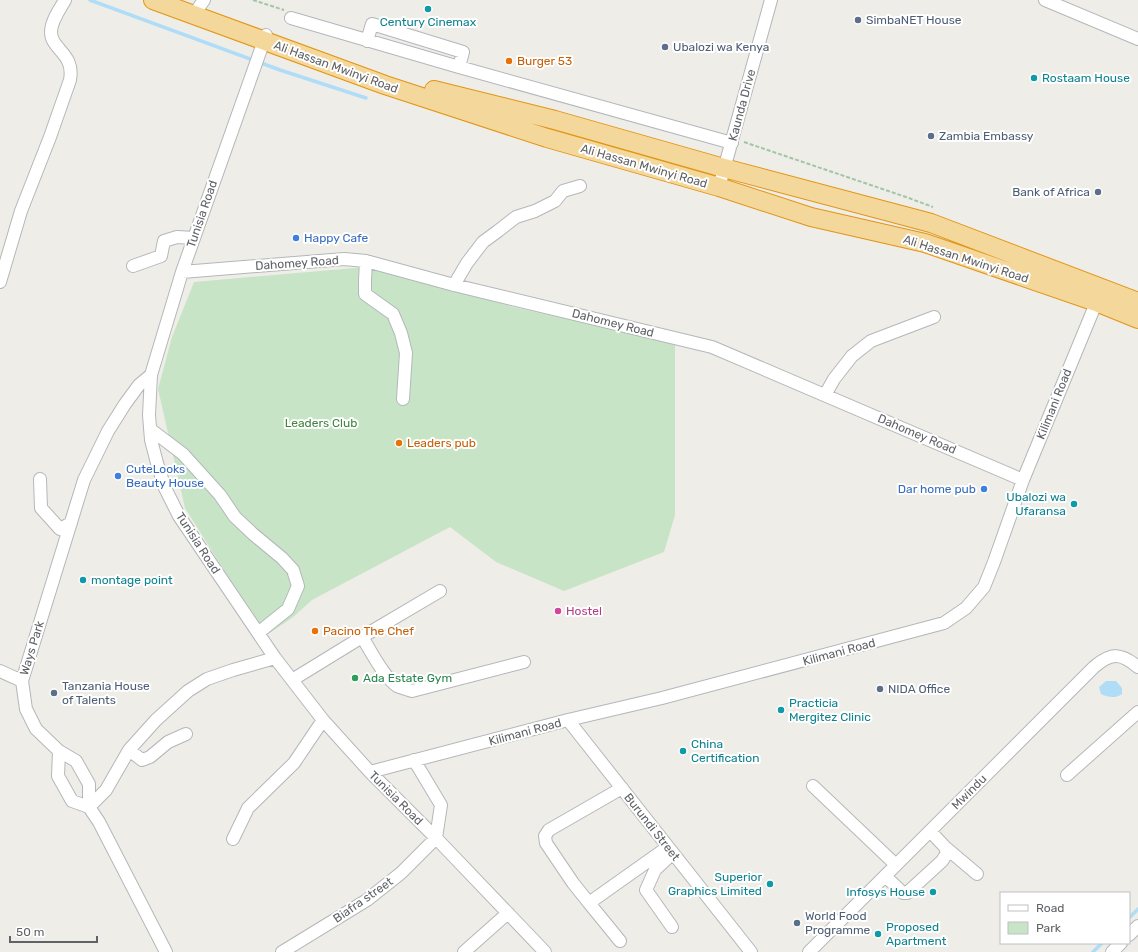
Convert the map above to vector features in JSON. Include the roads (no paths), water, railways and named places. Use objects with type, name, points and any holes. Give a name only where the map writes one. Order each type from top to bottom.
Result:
[{"type":"highway","name":"Ali Hassan Mwinyi Road","points":[[153,0],[390,79],[555,120],[728,154],[930,223],[1099,295],[1138,319]]},
{"type":"highway","name":"Ali Hassan Mwinyi Road","points":[[172,0],[201,5],[265,38],[385,85],[547,138],[719,187],[811,217],[925,243],[1099,295],[1138,302]]},
{"type":"street","points":[[0,282],[21,211],[50,138],[70,80],[71,66],[51,33],[53,24],[65,0]]},
{"type":"street","name":"Kaunda Drive","points":[[719,187],[771,0]]},
{"type":"street","points":[[1049,1],[1138,39]]},
{"type":"street","points":[[292,18],[459,67],[728,154]]},
{"type":"street","points":[[367,41],[372,24],[463,52],[459,67]]},
{"type":"street","name":"Tunisia Road","points":[[265,38],[182,272],[151,375],[149,415],[150,429],[157,463],[165,488],[179,516],[275,658],[323,720],[370,772],[436,838],[545,952]]},
{"type":"street","points":[[454,285],[467,263],[483,242],[516,217],[535,211],[555,201],[564,191],[580,186]]},
{"type":"street","points":[[133,266],[161,256],[164,240],[177,237],[194,238]]},
{"type":"street","name":"Dahomey Road","points":[[182,272],[344,259],[366,261],[454,285],[712,347],[1023,480]]},
{"type":"street","points":[[366,261],[365,294],[393,314],[401,333],[406,353],[403,399]]},
{"type":"street","name":"Kilimani Road","points":[[370,772],[568,720],[662,698],[944,623],[966,608],[984,587],[1023,480],[1099,295]]},
{"type":"street","points":[[825,395],[834,379],[852,356],[871,341],[934,317]]},
{"type":"street","name":"Ways Park","points":[[89,807],[89,784],[76,761],[59,751],[36,730],[26,709],[22,680],[55,575],[66,526],[84,480],[108,431],[125,404],[139,385],[151,375]]},
{"type":"street","points":[[150,429],[183,454],[220,495],[235,517],[282,558],[293,570],[298,586],[288,609],[258,633]]},
{"type":"street","points":[[40,479],[41,508],[66,526]]},
{"type":"street","points":[[292,680],[362,636],[440,591]]},
{"type":"street","points":[[362,636],[392,681],[399,687],[412,691],[524,662]]},
{"type":"street","name":"Mwindu","points":[[809,952],[1102,661],[1112,657],[1122,656],[1138,667]]},
{"type":"street","points":[[89,807],[106,790],[129,750],[156,720],[188,691],[207,679],[275,658]]},
{"type":"street","points":[[0,671],[22,680]]},
{"type":"street","points":[[1067,775],[1138,712]]},
{"type":"street","points":[[233,839],[248,808],[294,763],[323,720]]},
{"type":"street","name":"Burundi Street","points":[[568,720],[751,952]]},
{"type":"street","points":[[129,750],[142,760],[150,757],[168,742],[186,734]]},
{"type":"street","points":[[59,751],[58,776],[72,801],[89,807],[99,822],[166,952]]},
{"type":"street","points":[[414,760],[441,805],[436,838]]},
{"type":"street","points":[[813,786],[896,865]]},
{"type":"street","points":[[620,942],[572,883],[546,843],[545,836],[549,830],[622,788]]},
{"type":"street","points":[[930,831],[945,847],[977,874]]},
{"type":"street","name":"Biafra street","points":[[282,952],[367,900],[401,873],[436,838]]},
{"type":"street","points":[[885,876],[903,893],[907,893],[942,860],[947,853],[945,847]]},
{"type":"street","points":[[589,903],[671,850]]},
{"type":"street","points":[[671,850],[655,870],[646,890],[672,927]]},
{"type":"street","points":[[464,952],[508,913]]},
{"type":"street","points":[[1130,934],[1138,926]]},
{"type":"street","points":[[1112,952],[1120,944]]},
{"type":"water","points":[[1106,681],[1116,681],[1122,688],[1122,694],[1117,697],[1112,697],[1101,694],[1099,687]]},
{"type":"waterway","points":[[90,0],[280,70],[366,98]]},
{"type":"waterway","points":[[1130,917],[1138,909]]},
{"type":"waterway","points":[[1093,952],[1101,944]]},
{"type":"place","name":"Century Cinemax","points":[[428,9]]},
{"type":"place","name":"SimbaNET House","points":[[858,20]]},
{"type":"place","name":"Ubalozi wa Kenya","points":[[665,47]]},
{"type":"place","name":"Burger 53","points":[[509,61]]},
{"type":"place","name":"Rostaam House","points":[[1034,78]]},
{"type":"place","name":"Zambia Embassy","points":[[931,136]]},
{"type":"place","name":"Bank of Africa","points":[[1098,192]]},
{"type":"place","name":"Happy Cafe","points":[[296,238]]},
{"type":"place","name":"Leaders pub","points":[[399,443]]},
{"type":"place","name":"CuteLooks Beauty House","points":[[118,476]]},
{"type":"place","name":"Dar home pub","points":[[984,489]]},
{"type":"place","name":"Ubalozi wa Ufaransa","points":[[1074,504]]},
{"type":"place","name":"montage point","points":[[83,580]]},
{"type":"place","name":"Hostel","points":[[558,611]]},
{"type":"place","name":"Pacino The Chef","points":[[315,631]]},
{"type":"place","name":"Ada Estate Gym","points":[[355,678]]},
{"type":"place","name":"NIDA Office","points":[[880,689]]},
{"type":"place","name":"Tanzania House of Talents","points":[[54,693]]},
{"type":"place","name":"Practicia Mergitez Clinic","points":[[781,710]]},
{"type":"place","name":"China Certification","points":[[683,751]]},
{"type":"place","name":"Superior Graphics Limited","points":[[770,884]]},
{"type":"place","name":"Infosys House","points":[[933,892]]},
{"type":"place","name":"World Food Programme","points":[[797,923]]},
{"type":"place","name":"Proposed Apartment","points":[[878,934]]},
{"type":"park label","name":"Leaders Club","points":[[321,423]]}]
